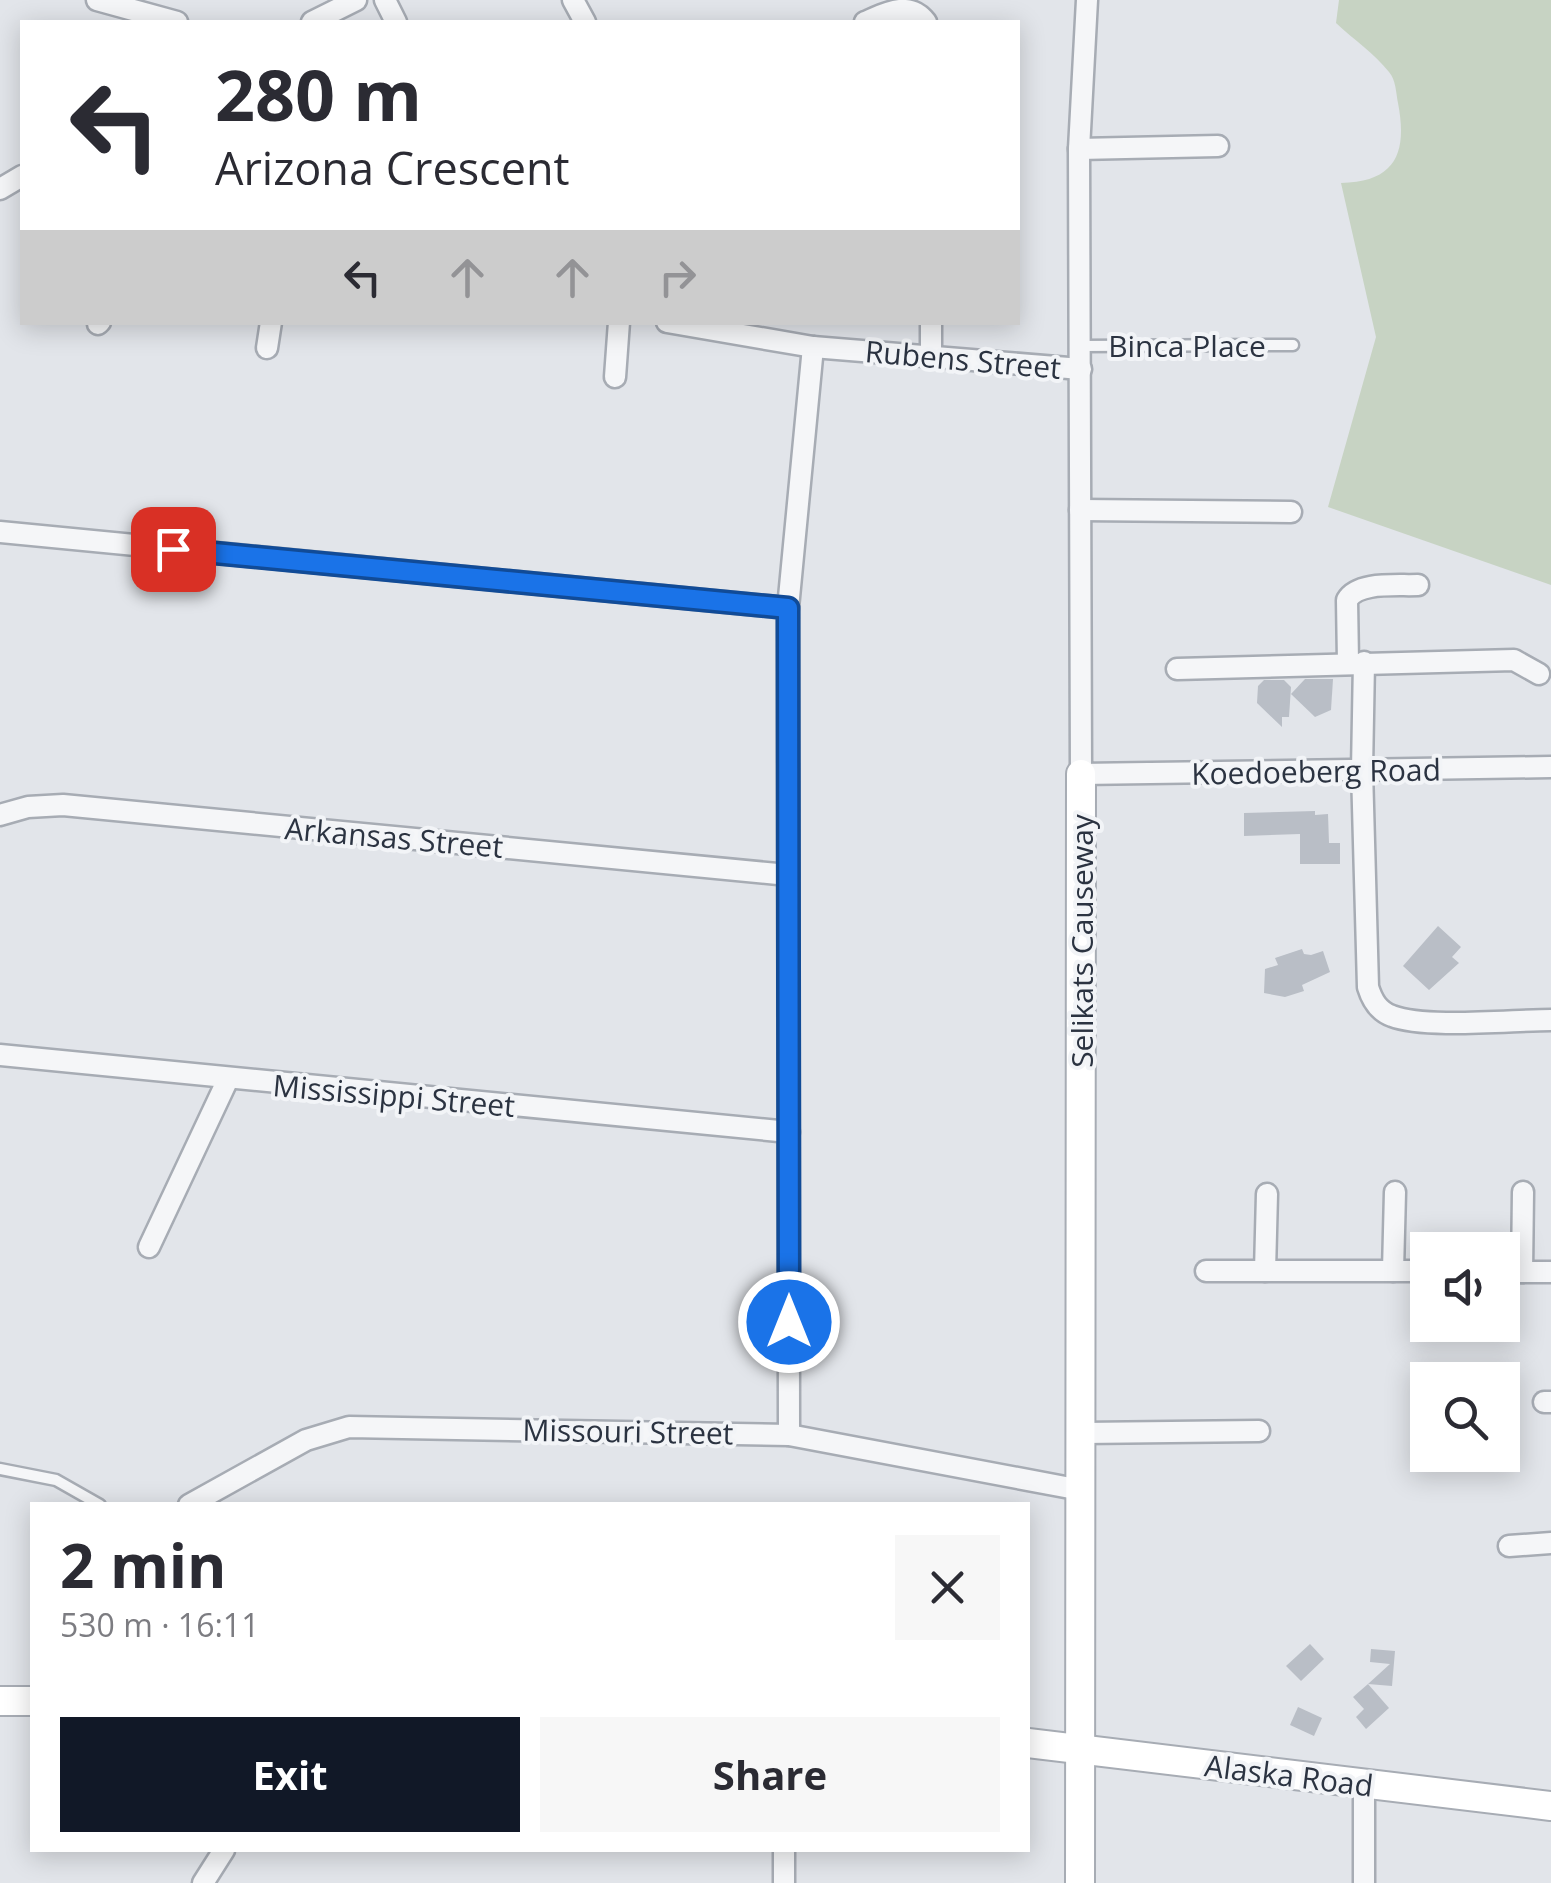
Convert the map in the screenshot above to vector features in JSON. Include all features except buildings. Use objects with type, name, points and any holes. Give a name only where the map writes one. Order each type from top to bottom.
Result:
[{"type":"street","points":[[97,0],[170,20]]},
{"type":"street","points":[[316,20],[356,0]]},
{"type":"street","name":"Selikats Causeway","points":[[1080,1883],[1083,1433],[1079,149],[1087,0]]},
{"type":"street","points":[[870,20],[900,9],[919,13],[924,20]]},
{"type":"street","points":[[1079,149],[1218,146]]},
{"type":"street","points":[[267,348],[271,325]]},
{"type":"street","points":[[615,377],[619,325]]},
{"type":"street","name":"Rubens Street","points":[[685,325],[813,347],[1081,370]]},
{"type":"street","points":[[931,325],[931,356]]},
{"type":"street","points":[[789,1435],[788,608],[813,347]]},
{"type":"street","points":[[1080,510],[1292,512]]},
{"type":"street","points":[[0,532],[788,608]]},
{"type":"street","points":[[1418,586],[1362,589],[1351,593],[1347,600],[1356,662],[1362,770],[1368,987],[1372,999],[1384,1012],[1407,1020],[1551,1020]]},
{"type":"street","points":[[1176,669],[1514,660],[1539,674]]},
{"type":"street","name":"Koedoeberg Road","points":[[1081,774],[1551,767]]},
{"type":"street","name":"Arkansas Street","points":[[0,815],[28,807],[63,806],[788,874]]},
{"type":"street","name":"Mississippi Street","points":[[0,1055],[789,1132]]},
{"type":"street","points":[[149,1248],[228,1079]]},
{"type":"street","points":[[1394,1271],[1395,1192]]},
{"type":"street","points":[[1517,1232],[1522,1192]]},
{"type":"street","points":[[1265,1271],[1267,1194]]},
{"type":"street","points":[[1206,1271],[1410,1271]]},
{"type":"street","points":[[1520,1272],[1551,1272]]},
{"type":"street","name":"Missouri Street","points":[[194,1502],[306,1440],[350,1427],[789,1435],[1081,1490]]},
{"type":"street","points":[[1083,1433],[1260,1431]]},
{"type":"street","points":[[1509,1546],[1551,1542]]},
{"type":"street","points":[[0,1701],[30,1701]]},
{"type":"street","name":"Alaska Road","points":[[1030,1743],[1551,1806]]},
{"type":"street","points":[[1364,1785],[1364,1883]]},
{"type":"street","points":[[203,1883],[223,1852]]},
{"type":"street","points":[[784,1852],[784,1883]]},
{"type":"lane","name":"Binca Place","points":[[1081,346],[1293,345]]},
{"type":"lane","points":[[0,1469],[56,1480],[95,1502]]},
{"type":"green space","points":[[1339,0],[1551,0],[1551,585],[1328,507],[1376,337],[1341,183],[1375,177],[1386,170],[1399,149],[1401,135],[1393,79],[1377,59],[1336,23]]},
{"type":"route","points":[[173,549],[788,608],[789,1322]]}]
